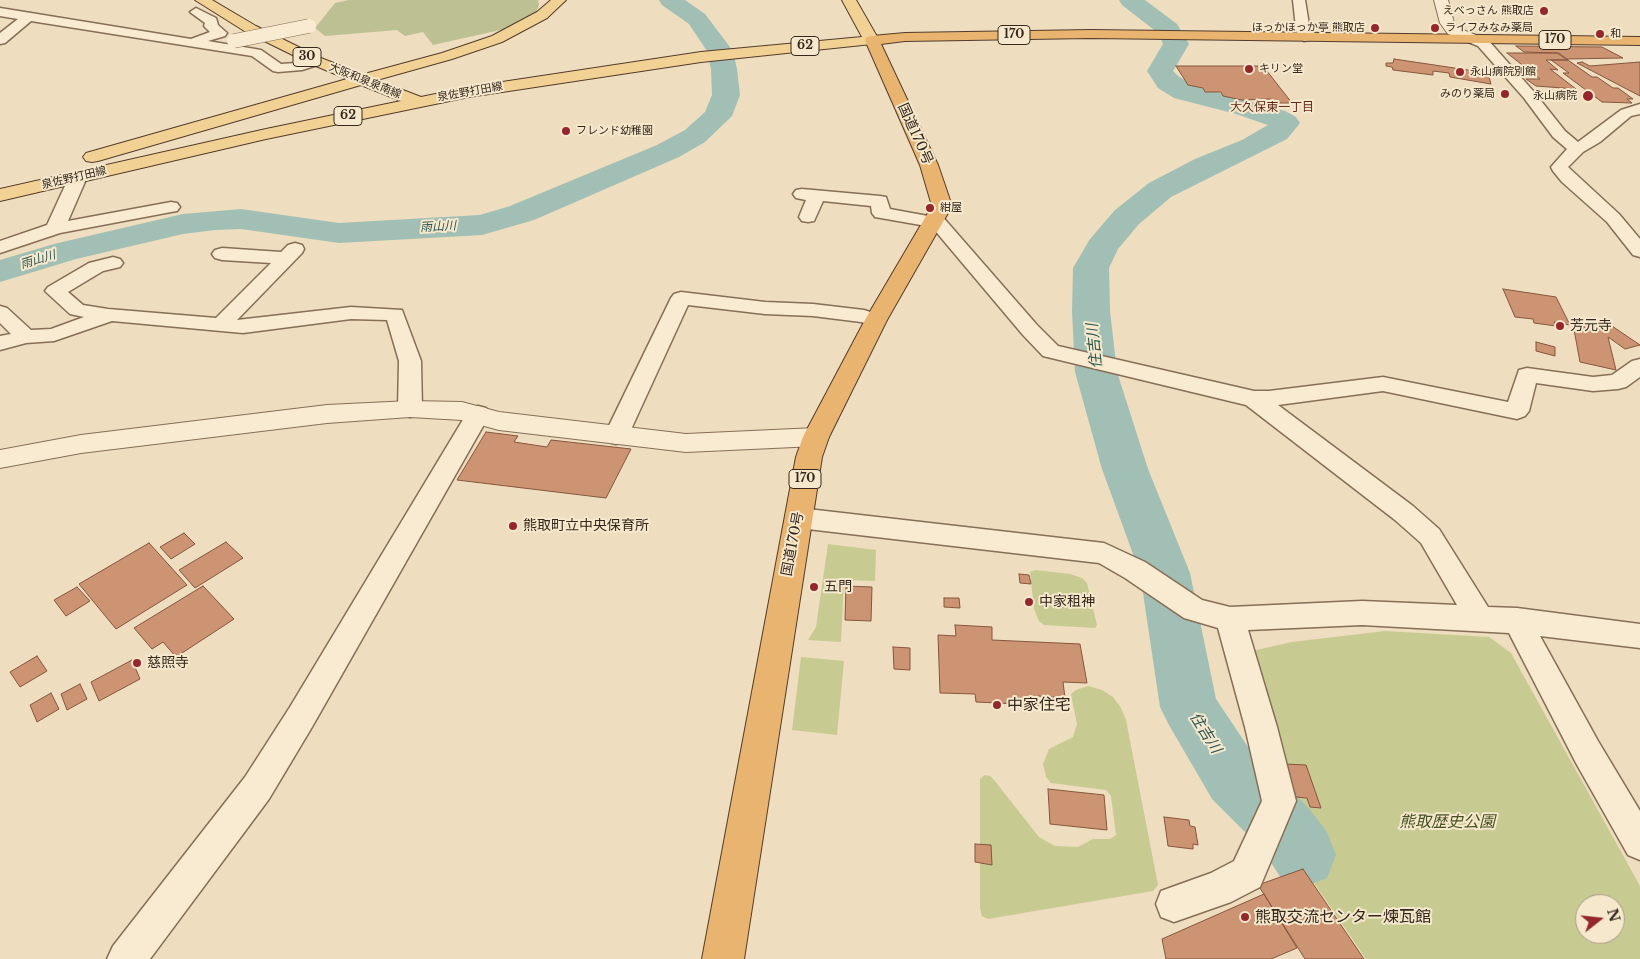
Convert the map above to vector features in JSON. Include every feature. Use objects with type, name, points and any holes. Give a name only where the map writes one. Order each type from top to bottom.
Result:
[{"type":"highway","name":"170","points":[[872,40],[998,35],[1187,35],[1640,41]]},
{"type":"highway","name":"国道170号","points":[[723,959],[809,457],[816,437],[876,320],[942,206],[929,165],[872,40]]},
{"type":"main road","name":"大阪和泉泉南線","points":[[226,0],[367,78],[416,101]]},
{"type":"main road","name":"泉佐野打田線","points":[[0,195],[28,182],[367,78],[447,56],[497,39],[542,15],[559,0]]},
{"type":"main road","points":[[849,0],[872,40]]},
{"type":"main road","name":"大阪和泉泉南線","points":[[199,6],[251,29],[316,62],[367,78]]},
{"type":"main road","name":"泉佐野打田線","points":[[28,182],[78,177],[416,101],[522,83],[738,53],[872,40]]},
{"type":"main road","name":"62","points":[[0,183],[28,182]]},
{"type":"street","points":[[1299,0],[1304,37]]},
{"type":"street","points":[[1441,0],[1447,23],[1452,31],[1483,43],[1529,94],[1559,134],[1577,149]]},
{"type":"street","points":[[3,12],[36,3]]},
{"type":"street","points":[[189,43],[220,33],[212,26],[199,6]]},
{"type":"street","points":[[3,12],[256,53],[278,68],[287,69],[316,62]]},
{"type":"street","points":[[0,40],[28,17]]},
{"type":"street","points":[[218,47],[234,40],[309,26]]},
{"type":"street","points":[[1640,109],[1626,114],[1594,139],[1577,149],[1559,167],[1568,178],[1613,218],[1640,251]]},
{"type":"street","points":[[55,229],[78,177]]},
{"type":"street","points":[[808,217],[810,195],[880,201],[881,213],[934,220],[1030,330],[1051,350],[1254,399],[1269,399],[1383,384],[1517,410],[1527,375],[1593,384],[1618,382],[1640,366]]},
{"type":"street","points":[[0,247],[55,229],[171,206]]},
{"type":"street","points":[[221,325],[290,253],[222,254]]},
{"type":"street","points":[[113,263],[96,267],[55,291],[77,310],[110,316],[243,327],[351,313],[394,314],[410,361],[410,409]]},
{"type":"street","points":[[616,436],[681,298],[765,308],[813,310],[864,316],[876,320]]},
{"type":"street","points":[[0,312],[26,336]]},
{"type":"street","points":[[0,343],[26,336],[54,335],[110,316]]},
{"type":"street","points":[[1254,399],[1396,507],[1430,536],[1480,618]]},
{"type":"street","points":[[0,458],[81,444],[327,414],[410,409],[462,411],[499,421],[686,443],[816,437]]},
{"type":"street","points":[[126,959],[257,788],[305,711],[478,414]]},
{"type":"street","points":[[799,518],[976,536],[1104,553],[1135,570],[1194,610],[1230,619],[1362,613],[1517,620],[1640,636]]},
{"type":"street","points":[[1174,904],[1218,889],[1247,874],[1273,816],[1261,727],[1230,619]]},
{"type":"street","points":[[1517,620],[1587,752],[1640,843]]},
{"type":"green space","points":[[349,0],[538,0],[539,5],[536,12],[509,28],[433,45],[423,32],[405,36],[397,30],[325,36],[315,28],[335,3]]},
{"type":"green space","points":[[828,544],[876,550],[875,581],[844,580],[841,642],[808,640],[816,627]]},
{"type":"green space","points":[[1035,570],[1070,574],[1082,578],[1087,583],[1097,625],[1095,628],[1044,625],[1039,621],[1034,609],[1030,572]]},
{"type":"green space","name":"熊取歴史公園","points":[[1385,631],[1489,637],[1511,653],[1640,886],[1640,959],[1366,959],[1297,858],[1313,853],[1291,820],[1252,651],[1292,642]]},
{"type":"green space","points":[[801,657],[844,661],[837,735],[792,730]]},
{"type":"green space","points":[[1088,686],[1102,690],[1113,697],[1121,708],[1126,720],[1158,885],[1153,891],[988,919],[982,916],[980,908],[980,779],[985,775],[990,776],[994,780],[1039,837],[1055,846],[1078,847],[1093,839],[1110,839],[1116,835],[1111,796],[1106,790],[1051,783],[1046,777],[1043,764],[1049,749],[1073,737],[1077,724],[1071,694]]},
{"type":"building","points":[[1516,46],[1602,47],[1623,58],[1566,59],[1557,53],[1524,52]]},
{"type":"building","points":[[1507,53],[1559,53],[1568,60],[1546,60],[1558,70],[1550,69],[1576,89],[1536,86],[1526,79],[1540,79]]},
{"type":"building","name":"永山病院別館","points":[[1394,59],[1488,73],[1491,84],[1450,77],[1449,73],[1433,71],[1433,75],[1393,70],[1392,67],[1386,66],[1386,63],[1393,63]]},
{"type":"building","points":[[1551,60],[1568,60],[1592,77],[1597,77],[1613,88],[1618,88],[1633,99],[1627,99],[1632,103],[1602,102],[1563,73],[1569,73]]},
{"type":"building","points":[[1582,62],[1590,66],[1640,62],[1640,96],[1577,63]]},
{"type":"building","points":[[1176,66],[1263,66],[1292,103],[1276,103],[1271,99],[1242,100],[1223,96],[1221,92],[1205,92],[1203,88],[1188,85]]},
{"type":"building","points":[[1503,289],[1556,297],[1570,325],[1554,322],[1556,326],[1534,323],[1533,319],[1515,317]]},
{"type":"building","points":[[1573,324],[1597,330],[1594,327],[1609,324],[1640,345],[1625,349],[1608,337],[1616,370],[1580,362]]},
{"type":"building","points":[[1536,342],[1555,347],[1555,356],[1536,351]]},
{"type":"building","points":[[486,432],[518,436],[514,442],[547,447],[551,440],[631,449],[606,498],[457,480]]},
{"type":"building","points":[[184,533],[195,544],[171,559],[160,547]]},
{"type":"building","points":[[226,542],[243,558],[195,588],[179,570]]},
{"type":"building","points":[[149,543],[187,585],[116,629],[79,584]]},
{"type":"building","points":[[1019,574],[1029,575],[1031,584],[1020,583]]},
{"type":"building","points":[[203,586],[234,619],[176,657],[163,642],[152,649],[134,628]]},
{"type":"building","points":[[846,586],[872,587],[871,621],[845,620]]},
{"type":"building","points":[[77,587],[90,601],[66,616],[54,600]]},
{"type":"building","points":[[944,598],[959,598],[960,608],[944,607]]},
{"type":"building","points":[[955,625],[992,627],[992,640],[1080,644],[1087,683],[1063,682],[1065,698],[1038,696],[1039,705],[976,702],[975,694],[940,693],[938,635],[956,636]]},
{"type":"building","points":[[893,647],[910,648],[910,670],[894,669]]},
{"type":"building","points":[[37,656],[47,671],[20,687],[10,672]]},
{"type":"building","points":[[132,660],[140,679],[99,701],[91,682]]},
{"type":"building","points":[[80,684],[87,699],[67,710],[61,694]]},
{"type":"building","points":[[51,693],[59,709],[37,722],[30,705]]},
{"type":"building","points":[[1285,764],[1306,765],[1321,808],[1310,807],[1307,798],[1296,797]]},
{"type":"building","points":[[1048,789],[1104,795],[1107,830],[1050,824]]},
{"type":"building","points":[[1164,817],[1189,820],[1190,826],[1195,827],[1198,845],[1193,844],[1193,849],[1168,846]]},
{"type":"building","points":[[975,844],[991,845],[992,865],[975,862]]},
{"type":"building","points":[[1303,869],[1364,959],[1305,959],[1258,885]]},
{"type":"building","name":"熊取交流センター煉瓦館","points":[[1264,894],[1297,948],[1271,959],[1166,959],[1162,939]]},
{"type":"waterway","name":"雨山川","points":[[0,271],[66,251],[183,224],[215,220],[241,219],[339,233],[482,225],[522,213],[668,151],[695,136],[718,116],[726,95],[724,69],[720,51],[697,19],[670,0]]},
{"type":"waterway","name":"住吉川","points":[[1130,0],[1168,29],[1176,44],[1160,71],[1168,82],[1184,92],[1246,108],[1275,117],[1286,123],[1277,133],[1253,146],[1206,166],[1160,190],[1127,217],[1102,246],[1091,268],[1091,311],[1096,372],[1125,469],[1165,573],[1189,707],[1234,779],[1285,828],[1304,855]]},
{"type":"place","name":"えべっさん 熊取店","points":[[1544,11]]},
{"type":"place","name":"ほっかほっか亭 熊取店","points":[[1375,28]]},
{"type":"place","name":"ライフみなみ薬局","points":[[1435,28]]},
{"type":"place","name":"和","points":[[1600,34]]},
{"type":"place","name":"キリン堂","points":[[1249,69]]},
{"type":"place","name":"永山病院別館","points":[[1460,72]]},
{"type":"place","name":"みのり薬局","points":[[1505,94]]},
{"type":"place","name":"永山病院","points":[[1588,96]]},
{"type":"place","name":"フレンド幼稚園","points":[[566,131]]},
{"type":"place","name":"紺屋","points":[[930,208]]},
{"type":"place","name":"芳元寺","points":[[1560,326]]},
{"type":"place","name":"熊取町立中央保育所","points":[[513,526]]},
{"type":"place","name":"五門","points":[[814,587]]},
{"type":"place","name":"中家租神","points":[[1029,602]]},
{"type":"place","name":"慈照寺","points":[[137,663]]},
{"type":"place","name":"中家住宅","points":[[997,705]]},
{"type":"place","name":"熊取交流センター煉瓦館","points":[[1245,917]]},
{"type":"district","name":"大久保東一丁目","points":[[1272,108]]}]
